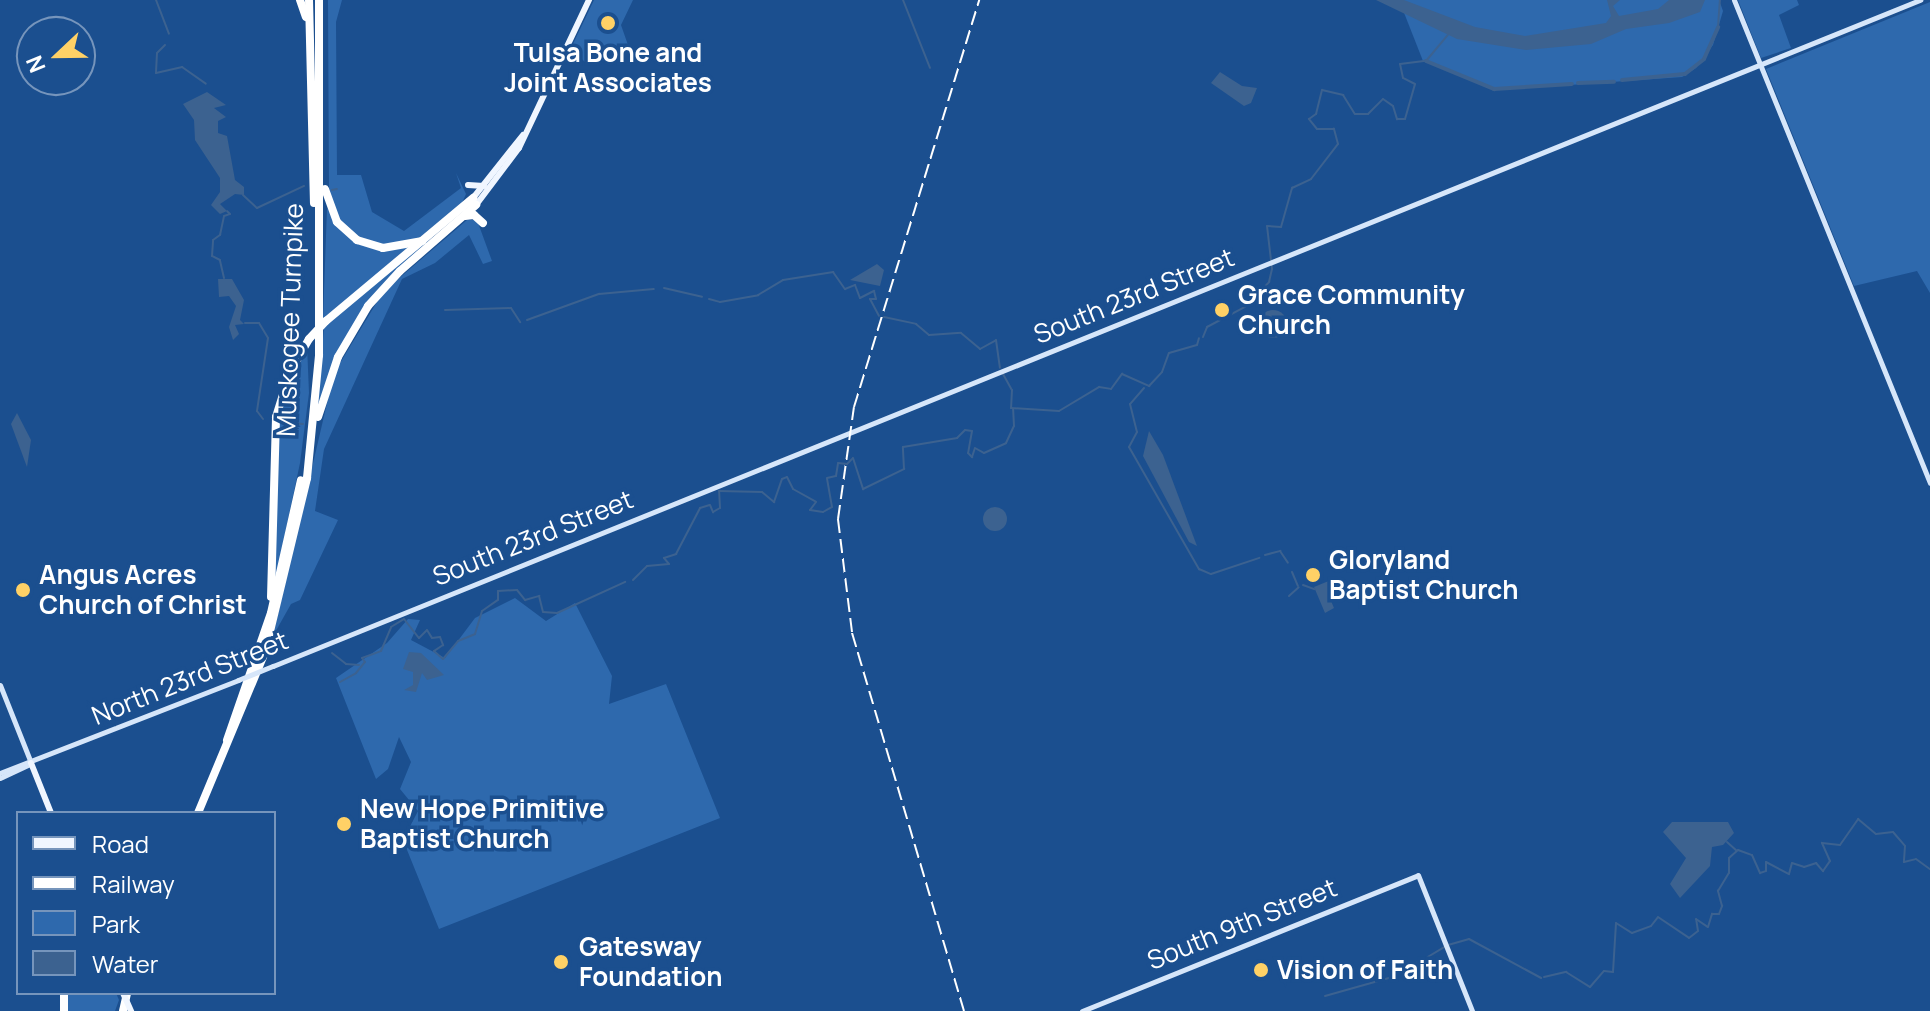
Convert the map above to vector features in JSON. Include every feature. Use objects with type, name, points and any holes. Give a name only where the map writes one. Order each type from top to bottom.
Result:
[{"type":"highway","points":[[300,0],[309,29],[315,216]]},
{"type":"highway","points":[[309,29],[316,0]]},
{"type":"highway","points":[[316,0],[325,189],[320,292]]},
{"type":"highway","name":"Muskogee Turnpike","points":[[248,683],[281,576],[302,472],[313,368],[316,0]]},
{"type":"highway","name":"Muskogee Turnpike","points":[[312,437],[320,292],[316,0]]},
{"type":"highway","points":[[325,189],[337,222],[357,240],[392,248],[426,239]]},
{"type":"highway","points":[[197,811],[245,709],[272,630],[297,534],[312,437],[331,373],[360,317],[400,271],[464,217],[474,201]]},
{"type":"highway","points":[[197,811],[248,683],[272,593],[276,417],[290,372],[309,339],[326,321],[474,201]]},
{"type":"highway","points":[[464,217],[474,215],[483,223]]},
{"type":"highway","points":[[125,1011],[127,995]]},
{"type":"main road","points":[[474,201],[503,173],[589,0]]},
{"type":"main road","points":[[1734,0],[1930,483]]},
{"type":"main road","name":"South 23rd Street","points":[[364,629],[1920,0]]},
{"type":"main road","points":[[474,201],[523,135]]},
{"type":"main road","points":[[503,173],[512,148]]},
{"type":"main road","points":[[468,185],[484,186]]},
{"type":"main road","name":"North 23rd Street","points":[[0,776],[364,629]]},
{"type":"main road","points":[[0,685],[50,811]]},
{"type":"main road","name":"South 9th Street","points":[[1082,1011],[1418,875],[1472,1011]]},
{"type":"green space","points":[[328,0],[342,0],[336,22],[337,175],[361,175],[372,212],[404,231],[461,188],[456,173],[466,194],[462,203],[419,238],[383,246],[366,241],[343,226],[329,195]]},
{"type":"green space","points":[[594,0],[633,0],[621,25],[628,45],[585,62],[571,48]]},
{"type":"green space","points":[[1399,0],[1719,0],[1723,11],[1713,45],[1696,68],[1682,77],[1499,90],[1423,61]]},
{"type":"green space","points":[[1738,0],[1797,0],[1799,5],[1779,15],[1791,48],[1761,58]]},
{"type":"green space","points":[[1930,2],[1930,293],[1917,271],[1854,286],[1766,69]]},
{"type":"green space","points":[[327,208],[337,224],[365,245],[409,247],[323,319]]},
{"type":"green space","points":[[467,220],[477,220],[492,261],[483,264],[469,235],[435,263],[402,279],[324,449],[315,511],[338,520],[300,600],[291,604],[273,636],[334,373],[383,292]]},
{"type":"green space","points":[[445,225],[385,283],[335,359],[317,411],[324,327]]},
{"type":"green space","points":[[307,345],[309,393],[300,463],[275,581],[276,440],[284,393]]},
{"type":"green space","points":[[515,598],[546,621],[575,603],[612,676],[609,704],[666,684],[720,818],[439,929],[403,840],[418,811],[400,789],[411,762],[399,737],[388,769],[376,779],[336,678],[387,643],[408,619],[420,620],[411,640],[445,658],[475,618]]},
{"type":"green space","points":[[66,995],[117,995],[119,1000],[115,1011],[66,1011]]},
{"type":"water","points":[[1376,0],[1404,0],[1475,27],[1525,36],[1606,23],[1611,16],[1607,0],[1620,0],[1613,6],[1619,16],[1658,9],[1669,0],[1705,0],[1700,12],[1669,23],[1626,29],[1591,44],[1526,50],[1457,39]]},
{"type":"water","points":[[1220,72],[1242,86],[1257,88],[1251,103],[1244,106],[1211,83]]},
{"type":"water","points":[[207,92],[226,105],[214,108],[226,117],[218,121],[218,133],[227,136],[235,180],[244,187],[244,195],[235,194],[220,204],[227,211],[220,214],[211,205],[220,192],[220,178],[195,140],[194,120],[183,104]]},
{"type":"water","points":[[877,264],[884,270],[880,286],[850,280]]},
{"type":"water","points":[[218,279],[232,279],[244,300],[240,320],[244,324],[235,325],[239,334],[233,340],[229,327],[236,306],[229,296],[219,297]]},
{"type":"water","points":[[1273,310],[1283,314],[1287,324],[1283,334],[1273,338],[1263,334],[1259,324],[1263,314]]},
{"type":"water","points":[[17,413],[31,440],[27,467],[11,424]]},
{"type":"water","points":[[1149,431],[1163,455],[1197,546],[1189,542],[1143,456]]},
{"type":"water","points":[[995,507],[1006,514],[1007,519],[1000,530],[995,531],[984,524],[983,519],[990,508]]},
{"type":"water","points":[[1336,578],[1339,586],[1329,596],[1334,608],[1325,613],[1314,587]]},
{"type":"water","points":[[409,652],[421,653],[444,675],[427,680],[422,673],[416,692],[404,690],[413,685],[413,672],[403,669]]},
{"type":"water","points":[[1672,822],[1728,822],[1734,833],[1723,845],[1712,847],[1710,866],[1680,898],[1670,884],[1686,858],[1663,832]]},
{"type":"waterway","points":[[156,0],[169,34]]},
{"type":"waterway","points":[[903,0],[930,68]]},
{"type":"waterway","points":[[1718,27],[1720,0]]},
{"type":"waterway","points":[[1622,80],[1685,74],[1704,59],[1718,27]]},
{"type":"waterway","points":[[1203,337],[1207,327],[1245,307],[1269,282],[1272,269],[1267,226],[1281,227],[1292,188],[1311,179],[1338,144],[1334,129],[1317,129],[1309,119],[1316,114],[1322,90],[1343,95],[1355,114],[1368,114],[1383,99],[1393,106],[1397,119],[1405,119],[1415,84],[1403,78],[1400,64],[1426,61],[1448,35]]},
{"type":"waterway","points":[[165,45],[157,53],[156,73],[182,67],[206,84]]},
{"type":"waterway","points":[[1426,61],[1494,89],[1572,84]]},
{"type":"waterway","points":[[1578,83],[1614,82]]},
{"type":"waterway","points":[[243,195],[257,208],[304,186]]},
{"type":"waterway","points":[[332,190],[337,189]]},
{"type":"waterway","points":[[224,278],[220,260],[212,256],[213,240],[220,235],[224,216],[230,214],[227,211]]},
{"type":"waterway","points":[[709,299],[720,302],[758,295],[783,280],[833,272],[845,289],[855,285],[860,298],[874,291],[876,299],[870,299],[879,316]]},
{"type":"waterway","points":[[664,288],[702,297]]},
{"type":"waterway","points":[[527,320],[599,294],[654,289]]},
{"type":"waterway","points":[[445,310],[511,308],[520,322]]},
{"type":"waterway","points":[[884,317],[916,324],[929,335],[961,333],[980,349],[996,340],[1000,368]]},
{"type":"waterway","points":[[245,323],[259,323],[268,338],[257,411],[263,419]]},
{"type":"waterway","points":[[1003,374],[1012,390],[1011,408],[1059,411],[1099,387],[1111,389],[1122,374],[1149,386],[1162,372],[1169,353],[1197,345],[1199,338]]},
{"type":"waterway","points":[[1144,388],[1130,404],[1137,432],[1129,447],[1199,569],[1211,574],[1259,558]]},
{"type":"waterway","points":[[633,580],[647,566],[669,564],[664,558],[676,554],[700,508],[710,505],[713,512],[720,508],[719,491],[762,492],[774,502],[782,479],[787,477],[793,489],[816,502],[810,510],[823,512],[832,507],[827,478],[836,476],[838,463],[847,464],[853,458],[863,489],[904,469],[903,447],[957,438],[965,430],[972,431],[968,453],[972,457],[975,448],[984,453],[1006,443],[1014,426],[1013,409]]},
{"type":"waterway","points":[[284,422],[303,424]]},
{"type":"waterway","points":[[1265,555],[1280,551],[1288,563]]},
{"type":"waterway","points":[[1292,572],[1298,586]]},
{"type":"waterway","points":[[340,682],[356,673],[365,662],[362,658],[381,651],[391,627],[404,619],[419,638],[427,630],[432,638],[440,637],[443,645],[434,651],[443,659],[458,641],[475,634],[482,611],[498,600],[498,591],[517,590],[525,600],[539,596],[543,612],[557,613],[625,582]]},
{"type":"waterway","points":[[1303,585],[1314,589]]},
{"type":"waterway","points":[[1289,596],[1299,587]]},
{"type":"waterway","points":[[332,653],[346,664],[359,665]]},
{"type":"waterway","points":[[1544,977],[1566,972],[1590,987],[1604,971],[1613,972],[1616,923],[1632,933],[1651,926],[1658,917],[1689,938],[1698,931],[1696,919],[1708,927],[1712,914],[1719,914],[1722,906],[1718,891],[1729,873],[1729,858],[1738,850],[1752,855],[1760,873],[1766,871],[1766,862],[1789,874],[1792,863],[1804,867],[1816,863],[1823,871],[1830,861],[1822,843],[1840,845],[1858,819],[1876,834],[1893,832],[1905,846],[1904,862],[1916,859],[1930,869]]},
{"type":"waterway","points":[[1727,842],[1737,851]]},
{"type":"waterway","points":[[1448,945],[1469,939],[1541,978]]},
{"type":"waterway","points":[[1421,961],[1444,947]]},
{"type":"waterway","points":[[1325,996],[1392,977],[1418,962]]},
{"type":"railway","points":[[964,1011],[852,632],[838,519],[854,407],[979,0]]},
{"type":"place","name":"Tulsa Bone and Joint Associates","points":[[608,23]]},
{"type":"place","name":"Grace Community Church","points":[[1222,310]]},
{"type":"place","name":"Gloryland Baptist Church","points":[[1313,575]]},
{"type":"place","name":"Angus Acres Church of Christ","points":[[23,590]]},
{"type":"place","name":"New Hope Primitive Baptist Church","points":[[344,824]]},
{"type":"place","name":"Gatesway Foundation","points":[[561,962]]},
{"type":"place","name":"Vision of Faith","points":[[1261,970]]}]
